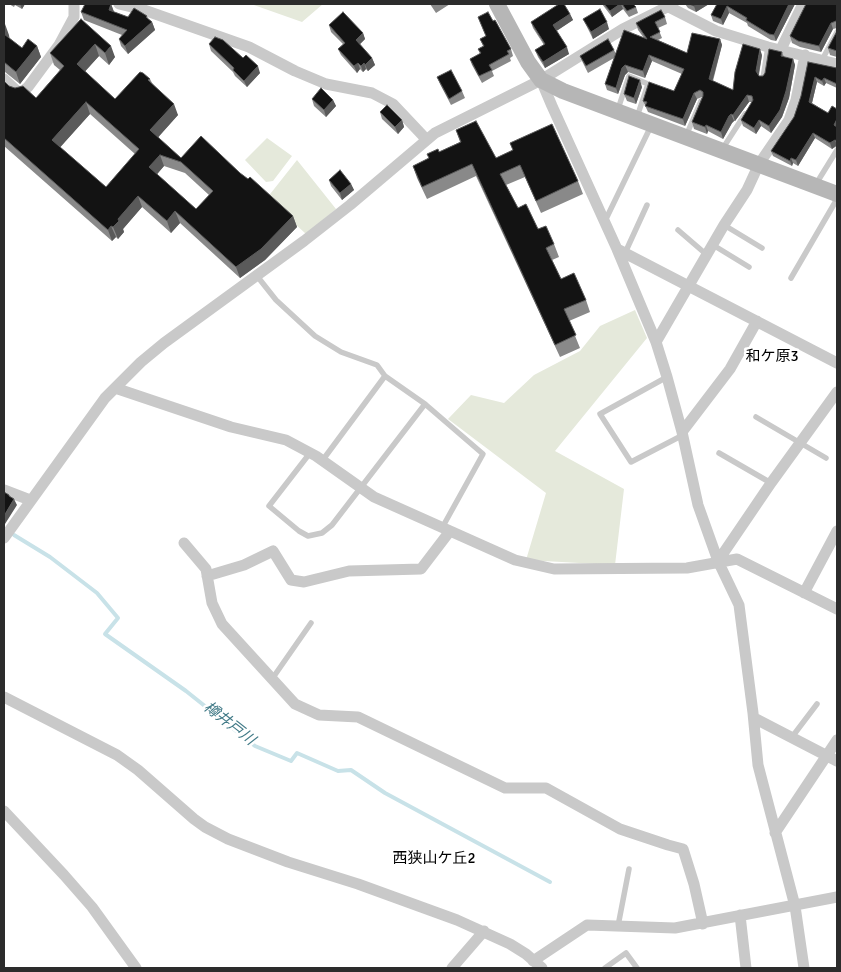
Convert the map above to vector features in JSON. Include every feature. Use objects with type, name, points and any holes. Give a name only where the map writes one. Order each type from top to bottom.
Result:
[{"type":"street","points":[[4,79],[18,92],[28,87],[59,45],[74,17],[74,4]]},
{"type":"street","points":[[118,4],[144,10],[249,48],[326,84],[377,96],[393,104],[426,140]]},
{"type":"street","points":[[498,4],[528,62],[542,80],[604,222],[621,251],[656,342],[683,434],[698,505],[718,561],[739,605],[754,718],[758,765],[795,906],[804,968]]},
{"type":"street","points":[[781,49],[803,4]]},
{"type":"street","points":[[4,538],[80,430],[115,388],[164,343],[257,276],[350,205],[435,133],[542,80],[623,29],[668,5],[716,31],[768,48],[781,49],[837,64]]},
{"type":"street","points":[[656,342],[724,225],[747,190],[759,164],[789,120],[796,100],[804,55]]},
{"type":"street","points":[[542,80],[563,91],[837,194]]},
{"type":"street","points":[[621,251],[837,363]]},
{"type":"street","points":[[683,434],[730,369],[757,322]]},
{"type":"street","points":[[115,388],[231,427],[286,440],[322,461],[374,497],[515,560],[554,569],[686,568],[737,559],[837,609]]},
{"type":"street","points":[[718,561],[837,392]]},
{"type":"street","points":[[4,490],[30,500]]},
{"type":"street","points":[[207,576],[244,565],[273,550],[291,580],[304,582],[349,571],[421,569],[446,529]]},
{"type":"street","points":[[804,593],[837,531]]},
{"type":"street","points":[[184,543],[206,569],[212,603],[222,624],[295,704],[318,715],[358,717],[505,788],[546,788],[620,829],[683,849],[704,924]]},
{"type":"street","points":[[4,697],[117,755],[138,770],[185,813],[205,827],[228,839],[288,862],[419,906],[484,931],[510,944],[537,965],[586,925],[675,928],[704,924],[740,915],[837,897]]},
{"type":"street","points":[[754,718],[837,761]]},
{"type":"street","points":[[775,833],[837,740]]},
{"type":"street","points":[[4,811],[92,907],[136,968]]},
{"type":"street","points":[[740,915],[746,968]]},
{"type":"street","points":[[452,968],[484,931]]},
{"type":"lane","points":[[822,60],[837,32]]},
{"type":"lane","points":[[763,78],[768,48]]},
{"type":"lane","points":[[604,222],[644,121],[648,84],[629,76],[617,111]]},
{"type":"lane","points":[[685,137],[701,101]]},
{"type":"lane","points":[[722,150],[751,106]]},
{"type":"lane","points":[[816,185],[837,150]]},
{"type":"lane","points":[[791,278],[837,199]]},
{"type":"lane","points":[[621,251],[647,205]]},
{"type":"lane","points":[[724,225],[762,248]]},
{"type":"lane","points":[[678,230],[710,250],[750,267]]},
{"type":"lane","points":[[257,276],[276,300],[314,336],[341,352],[377,365],[385,376],[425,404],[483,454],[446,529]]},
{"type":"lane","points":[[322,461],[385,376]]},
{"type":"lane","points":[[667,377],[600,414],[631,462],[683,434]]},
{"type":"lane","points":[[310,454],[269,506],[299,532],[308,536],[322,533],[332,524],[425,404]]},
{"type":"lane","points":[[756,417],[826,458]]},
{"type":"lane","points":[[720,453],[771,484]]},
{"type":"lane","points":[[272,679],[311,622]]},
{"type":"lane","points":[[792,737],[817,704]]},
{"type":"lane","points":[[618,927],[629,869]]},
{"type":"lane","points":[[605,968],[626,953],[637,968]]},
{"type":"shaded area","points":[[251,4],[323,4],[302,22]]},
{"type":"shaded area","points":[[267,138],[292,156],[273,181],[266,182],[245,160]]},
{"type":"shaded area","points":[[297,160],[336,209],[306,234],[267,198]]},
{"type":"shaded area","points":[[635,310],[647,338],[555,451],[624,489],[615,565],[526,560],[546,493],[448,419],[471,395],[504,403],[534,375],[580,351],[600,326]]},
{"type":"building","points":[[85,4],[111,4],[109,10],[128,17],[134,8],[147,16],[152,22],[125,46],[119,39],[127,30],[81,12]]},
{"type":"building","points":[[559,4],[564,4],[570,14],[553,25],[567,47],[543,62],[535,50],[545,44],[531,22]]},
{"type":"building","points":[[604,4],[620,4],[610,11]]},
{"type":"building","points":[[622,4],[633,4],[636,7],[627,11]]},
{"type":"building","points":[[717,4],[789,4],[774,35],[746,20],[747,18],[727,6],[721,19],[711,15]]},
{"type":"building","points":[[806,4],[837,4],[837,22],[831,23],[819,46],[798,41],[790,36]]},
{"type":"building","points":[[600,9],[607,22],[591,32],[583,19]]},
{"type":"building","points":[[661,10],[665,17],[655,22],[660,32],[650,37],[687,53],[692,33],[720,39],[709,79],[733,90],[735,72],[743,44],[760,49],[756,71],[759,76],[763,76],[765,73],[769,49],[782,52],[781,56],[793,59],[780,110],[769,126],[759,120],[754,128],[741,120],[753,100],[752,96],[747,95],[733,115],[729,116],[721,132],[706,125],[705,127],[692,122],[703,96],[703,92],[700,90],[694,93],[683,119],[645,106],[647,102],[643,101],[649,82],[674,91],[684,69],[649,55],[643,71],[625,65],[622,68],[616,88],[605,84],[624,30],[647,39],[636,23]]},
{"type":"building","points":[[343,12],[363,33],[356,40],[372,58],[365,65],[364,63],[361,66],[358,63],[354,66],[338,49],[345,43],[329,25]]},
{"type":"building","points":[[488,12],[493,21],[495,20],[511,49],[507,51],[509,54],[489,65],[492,70],[479,76],[470,59],[481,53],[478,49],[484,46],[480,39],[486,36],[478,17]]},
{"type":"building","points":[[81,19],[111,46],[105,53],[95,44],[77,64],[115,99],[140,72],[143,73],[174,104],[150,130],[181,158],[201,136],[240,173],[248,179],[250,177],[293,216],[261,249],[236,267],[175,211],[167,221],[138,196],[118,219],[119,221],[108,230],[4,138],[4,81],[9,86],[15,88],[23,86],[36,98],[64,66],[50,53]],"holes":[[[86,102],[139,149],[106,187],[52,140]],[[160,155],[181,162],[213,191],[196,209],[149,167]]]},
{"type":"building","points":[[837,31],[837,51],[828,48]]},
{"type":"building","points":[[4,34],[22,48],[28,39],[37,46],[16,72],[4,62]]},
{"type":"building","points":[[215,37],[223,40],[243,58],[246,55],[258,66],[244,81],[233,70],[234,68],[209,44]]},
{"type":"building","points":[[608,39],[614,50],[586,66],[580,56]]},
{"type":"building","points":[[808,62],[837,68],[837,84],[824,78],[822,81],[815,77],[809,102],[828,113],[832,106],[837,109],[837,119],[834,125],[837,127],[837,141],[835,140],[830,143],[813,133],[796,160],[791,158],[790,161],[771,151],[794,117],[801,96]]},
{"type":"building","points":[[451,70],[462,91],[449,99],[437,77]]},
{"type":"building","points":[[629,76],[640,80],[634,98],[624,94]]},
{"type":"building","points":[[321,88],[333,100],[324,110],[312,99]]},
{"type":"building","points":[[387,105],[402,120],[395,127],[380,112]]},
{"type":"building","points":[[476,121],[496,158],[513,150],[510,143],[552,124],[578,181],[536,201],[520,165],[500,174],[518,208],[526,204],[538,229],[546,226],[554,244],[546,248],[561,279],[574,273],[586,300],[564,309],[576,335],[555,345],[472,164],[422,187],[413,166],[429,158],[427,154],[438,149],[439,152],[461,142],[456,130]]},
{"type":"building","points":[[340,170],[351,184],[340,193],[329,180]]},
{"type":"building","points":[[4,492],[14,499],[4,516]]},
{"type":"waterway","name":"樽井戸川","points":[[14,535],[50,557],[97,593],[118,618],[105,634],[186,691],[255,746],[291,761],[297,753],[338,771],[351,770],[385,793],[550,882]]},
{"type":"district","name":"和ケ原3","points":[[772,357]]},
{"type":"district","name":"西狭山ケ丘2","points":[[434,859]]}]
